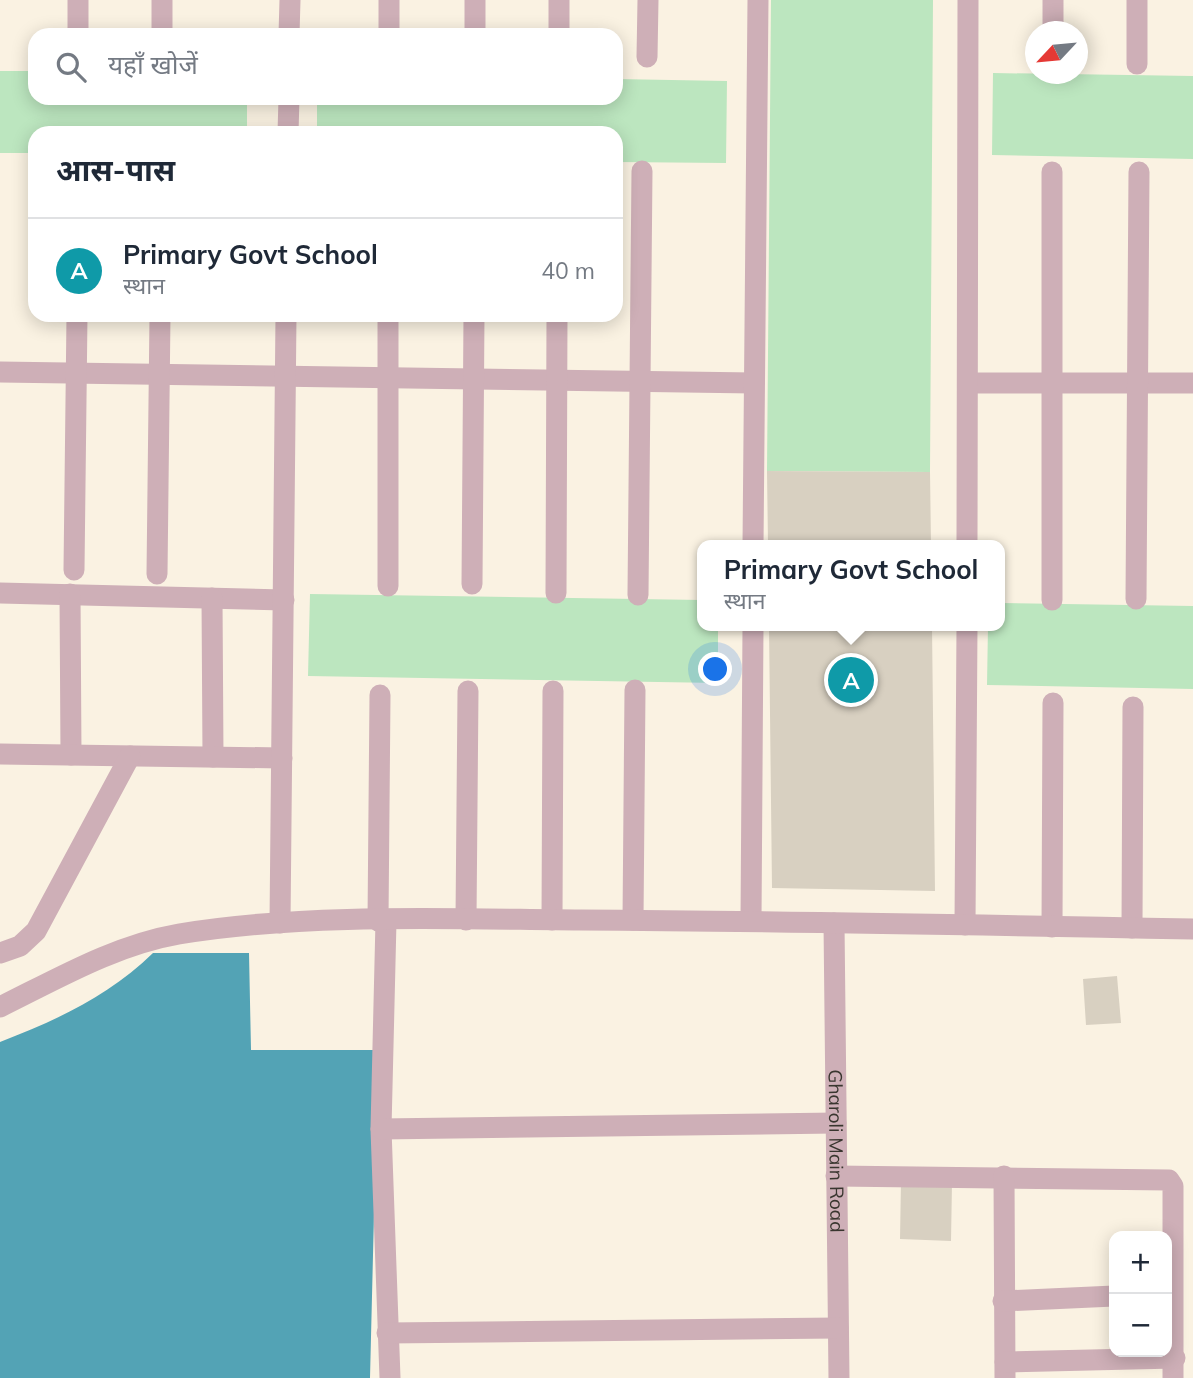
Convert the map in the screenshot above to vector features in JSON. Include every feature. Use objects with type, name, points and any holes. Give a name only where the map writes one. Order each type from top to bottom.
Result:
[{"type":"street","points":[[78,0],[78,28]]},
{"type":"street","points":[[162,0],[162,28]]},
{"type":"street","points":[[289,28],[290,0]]},
{"type":"street","points":[[389,0],[389,28]]},
{"type":"street","points":[[475,0],[475,28]]},
{"type":"street","points":[[559,0],[559,28]]},
{"type":"street","points":[[647,57],[648,0]]},
{"type":"street","points":[[753,540],[758,0]]},
{"type":"street","points":[[967,540],[968,0]]},
{"type":"street","points":[[1053,0],[1053,21]]},
{"type":"street","points":[[1137,0],[1137,64]]},
{"type":"street","points":[[288,126],[289,105]]},
{"type":"street","points":[[638,595],[642,171]]},
{"type":"street","points":[[1052,172],[1052,600]]},
{"type":"street","points":[[1136,598],[1139,172]]},
{"type":"street","points":[[74,570],[77,322]]},
{"type":"street","points":[[157,574],[160,322]]},
{"type":"street","points":[[280,923],[286,322]]},
{"type":"street","points":[[387,586],[388,322]]},
{"type":"street","points":[[472,584],[474,322]]},
{"type":"street","points":[[556,593],[557,322]]},
{"type":"street","points":[[0,372],[754,383]]},
{"type":"street","points":[[968,383],[1193,383]]},
{"type":"street","points":[[0,593],[284,600]]},
{"type":"street","points":[[69,594],[71,755]]},
{"type":"street","points":[[212,598],[213,757]]},
{"type":"street","points":[[751,922],[753,631]]},
{"type":"street","points":[[965,925],[967,631]]},
{"type":"street","points":[[633,920],[635,690]]},
{"type":"street","points":[[466,920],[468,691]]},
{"type":"street","points":[[552,920],[553,691]]},
{"type":"street","points":[[380,695],[381,1129],[390,1378]]},
{"type":"street","points":[[1052,927],[1053,703]]},
{"type":"street","points":[[1132,928],[1133,707]]},
{"type":"street","points":[[0,754],[282,758]]},
{"type":"street","points":[[0,953],[20,946],[36,931],[130,756]]},
{"type":"street","points":[[0,1007],[94,961],[136,945],[178,934],[280,923],[633,920],[1193,929]]},
{"type":"street","name":"Gharoli Main Road","points":[[834,923],[839,1378]]},
{"type":"street","points":[[381,1129],[836,1123]]},
{"type":"street","points":[[836,1175],[1168,1180],[1173,1186],[1172,1231]]},
{"type":"street","points":[[1004,1176],[1005,1370],[1174,1368],[1172,1331]]},
{"type":"street","points":[[1003,1301],[1109,1296]]},
{"type":"street","points":[[387,1333],[838,1328]]},
{"type":"green space","points":[[771,0],[933,0],[930,472],[767,471]]},
{"type":"green space","points":[[0,71],[28,71],[28,105],[247,105],[247,126],[28,126],[28,153],[0,153]]},
{"type":"green space","points":[[993,73],[1025,73],[1025,84],[1088,84],[1088,74],[1193,76],[1193,159],[992,155]]},
{"type":"green space","points":[[623,79],[727,81],[726,163],[623,162],[623,126],[317,126],[317,105],[623,105]]},
{"type":"green space","points":[[310,594],[697,600],[697,631],[718,631],[718,683],[308,676]]},
{"type":"green space","points":[[1005,603],[1193,606],[1193,689],[987,685],[988,631],[1005,631]]},
{"type":"water","points":[[153,953],[249,953],[251,1050],[378,1050],[370,1378],[0,1378],[0,1042],[42,1025],[100,994],[119,982]]},
{"type":"building","points":[[767,471],[930,472],[931,540],[768,540]]},
{"type":"building","points":[[769,631],[932,631],[935,891],[772,888]]},
{"type":"building","points":[[1117,976],[1121,1023],[1086,1025],[1083,979]]},
{"type":"building","points":[[901,1181],[952,1183],[951,1241],[900,1239]]},
{"type":"place","name":"Primary Govt School","points":[[851,680]]}]
